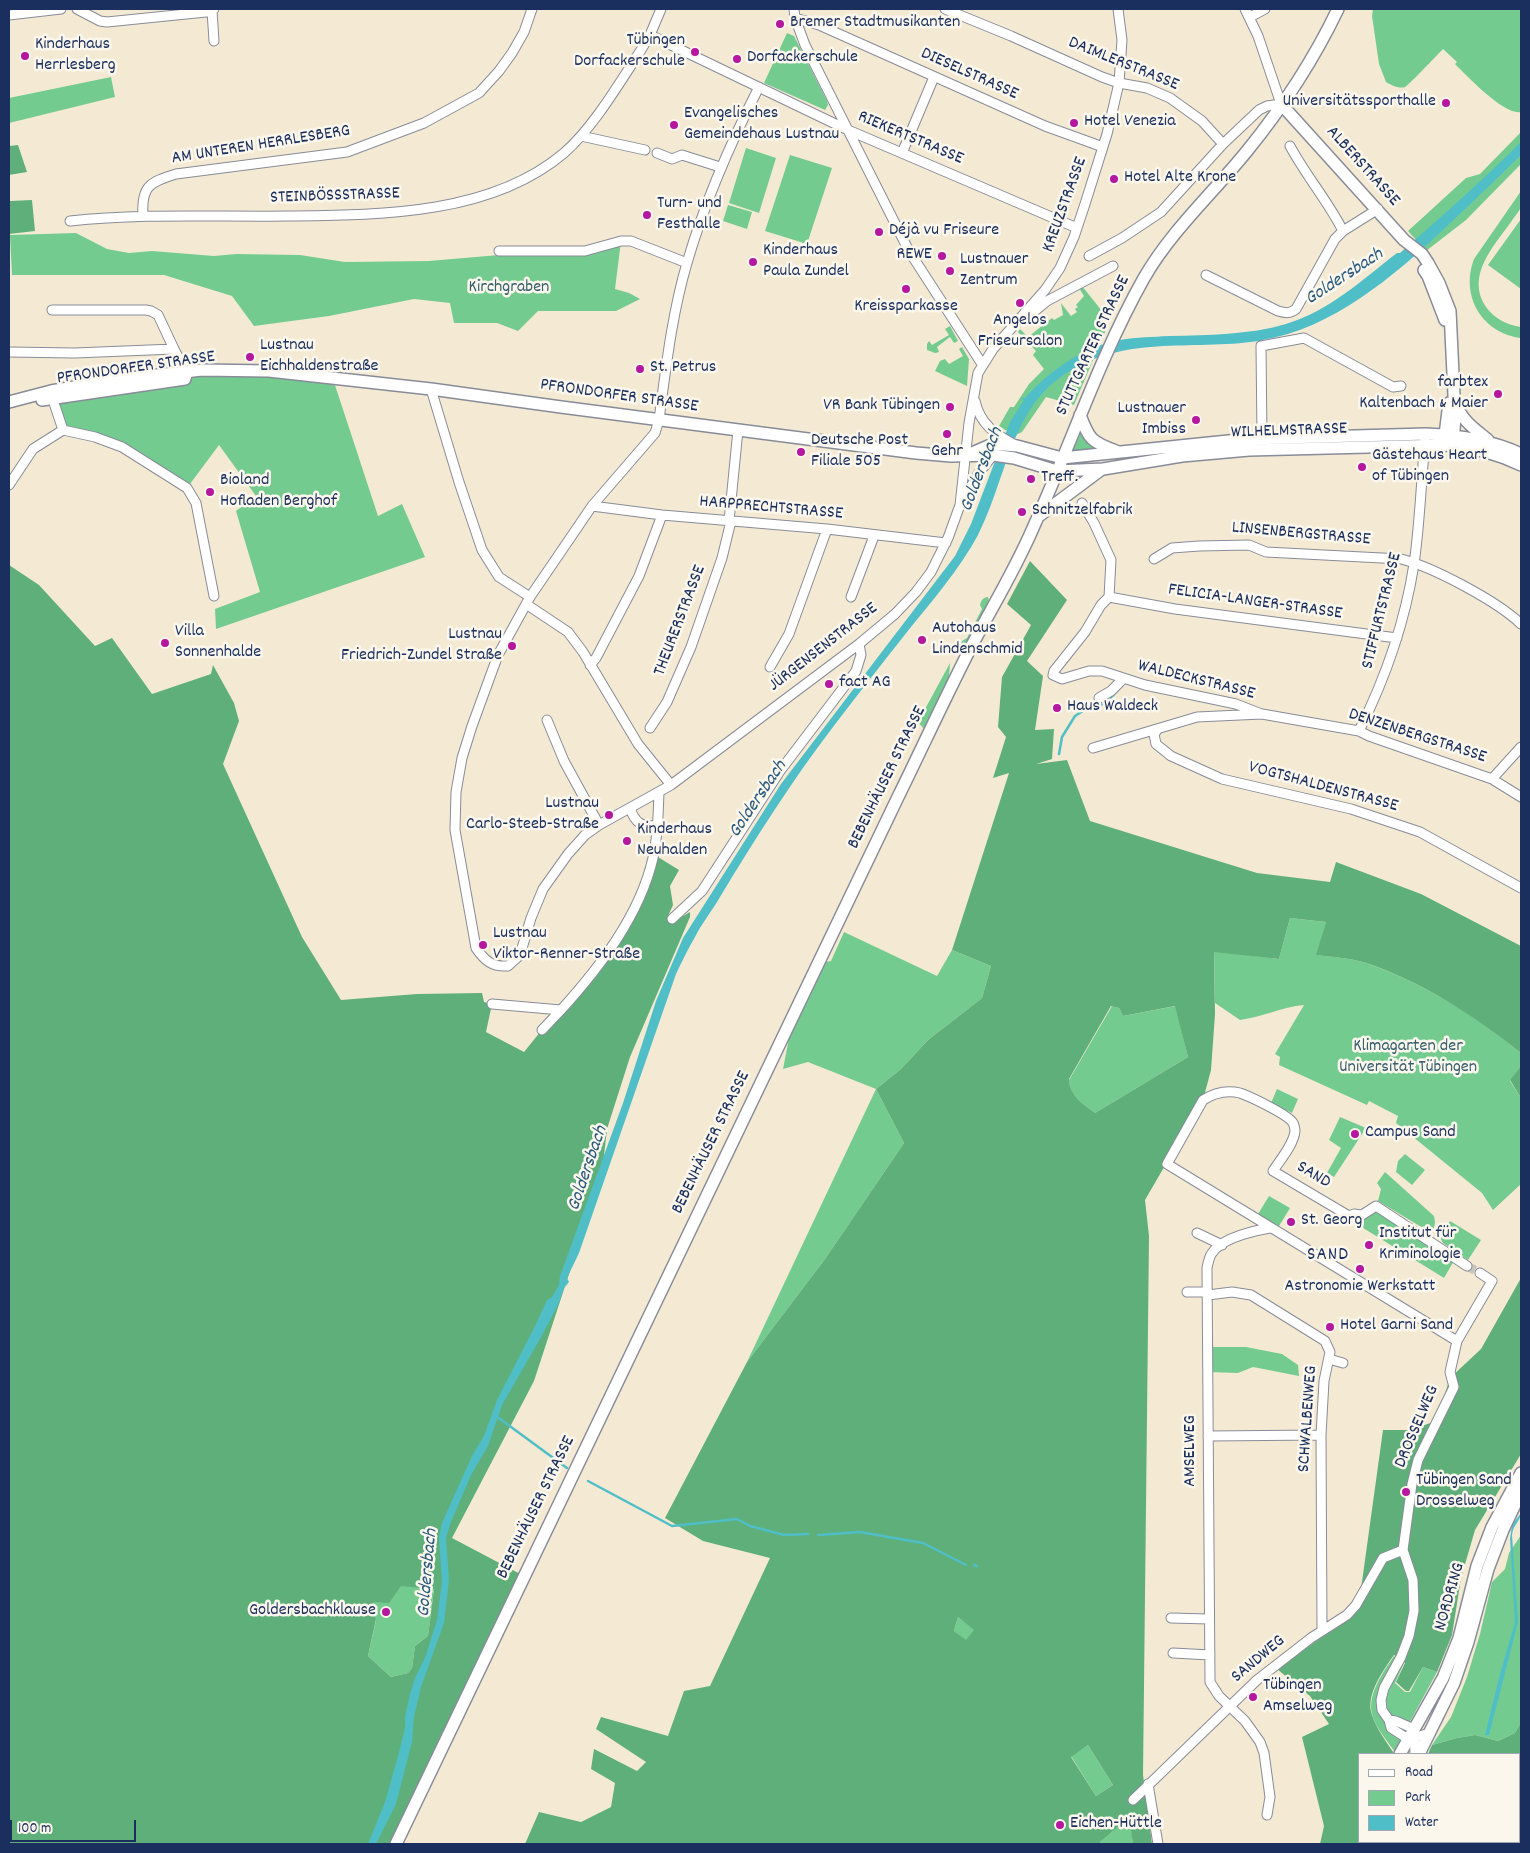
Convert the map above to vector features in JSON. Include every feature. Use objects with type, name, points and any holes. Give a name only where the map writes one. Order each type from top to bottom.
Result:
[{"type":"main road","name":"STUTTGARTER STRASSE","points":[[1062,458],[1106,352],[1153,264],[1187,220],[1246,152],[1281,104],[1301,75],[1338,9]]},
{"type":"main road","name":"ALBERSTRASSE","points":[[1281,104],[1378,209],[1416,254],[1428,276],[1442,309],[1452,340],[1454,398],[1449,440]]},
{"type":"main road","name":"PFRONDORFER STRASSE","points":[[9,408],[52,395],[121,379],[269,371],[431,389],[941,456],[965,455],[995,445],[1017,446],[1062,458]]},
{"type":"main road","name":"ALBERSTRASSE","points":[[1449,440],[1453,384]]},
{"type":"main road","name":"PFRONDORFER STRASSE","points":[[9,402],[52,395]]},
{"type":"main road","points":[[1454,398],[1462,417],[1471,427],[1493,443]]},
{"type":"main road","points":[[1080,415],[1087,432],[1095,443],[1120,452]]},
{"type":"main road","name":"WILHELMSTRASSE","points":[[1062,458],[1262,438],[1449,440],[1493,443],[1521,454]]},
{"type":"main road","name":"WILHELMSTRASSE","points":[[1057,471],[1103,468],[1208,453],[1425,440]]},
{"type":"main road","name":"WILHELMSTRASSE","points":[[1449,440],[1497,455],[1521,465]]},
{"type":"main road","name":"PFRONDORFER STRASSE","points":[[995,445],[1014,458],[1057,471]]},
{"type":"main road","name":"BEBENHÄUSER STRASSE","points":[[396,1844],[898,797],[1039,516],[1062,458]]},
{"type":"main road","points":[[1039,516],[1103,468]]},
{"type":"main road","name":"NORDRING","points":[[1401,1753],[1443,1678],[1459,1638],[1477,1566],[1492,1527],[1521,1473]]},
{"type":"main road","name":"NORDRING","points":[[1418,1753],[1430,1733],[1454,1683],[1468,1642],[1488,1569],[1503,1530],[1521,1492]]},
{"type":"street","points":[[9,15],[61,9]]},
{"type":"street","points":[[77,9],[107,22],[210,10],[214,40]]},
{"type":"street","points":[[142,9],[144,19]]},
{"type":"street","name":"AM UNTEREN HERRLESBERG","points":[[142,216],[142,199],[149,185],[176,174],[347,152],[424,123],[479,93],[512,53],[524,32],[532,9]]},
{"type":"street","name":"STEINBÖSSSTRASSE","points":[[70,221],[142,216],[387,214],[447,204],[513,185],[546,166],[564,153],[582,136],[626,74],[650,35],[662,9]]},
{"type":"street","points":[[794,9],[795,18],[805,45],[909,250],[982,364]]},
{"type":"street","name":"DAIMLERSTRASSE","points":[[944,9],[1119,83],[1140,86],[1170,98],[1202,121],[1223,144]]},
{"type":"street","name":"KREUZSTRASSE","points":[[965,455],[978,373],[982,364],[1001,339],[1045,290],[1060,268],[1077,228],[1103,146],[1119,83],[1122,40],[1118,9]]},
{"type":"street","points":[[1247,13],[1265,9]]},
{"type":"street","name":"ALBERSTRASSE","points":[[1247,13],[1264,52],[1281,104]]},
{"type":"street","name":"DIESELSTRASSE","points":[[795,18],[819,25],[1045,126],[1103,146]]},
{"type":"street","name":"RIEKERTSTRASSE","points":[[650,35],[848,130],[1077,228]]},
{"type":"street","points":[[902,153],[934,77]]},
{"type":"street","name":"JÜRGENSENSTRASSE","points":[[759,87],[720,167],[687,263],[672,329],[659,420],[653,436],[592,506],[528,600],[498,655],[462,758],[456,792],[456,830],[476,948],[482,957],[491,965],[508,966],[520,955],[539,896],[549,879],[585,835],[599,825],[671,785],[859,644],[895,614],[916,592],[931,572],[946,543],[960,506],[995,445]]},
{"type":"street","points":[[1090,256],[1162,212],[1223,144],[1259,110],[1267,106],[1281,104]]},
{"type":"street","points":[[582,136],[645,150]]},
{"type":"street","points":[[1290,146],[1302,169],[1332,209],[1343,231]]},
{"type":"street","points":[[657,153],[672,159],[682,154],[720,167]]},
{"type":"street","points":[[1206,275],[1278,311],[1292,312],[1296,309],[1328,249],[1343,231],[1378,209]]},
{"type":"street","points":[[499,252],[585,251],[621,240],[631,241],[687,263]]},
{"type":"street","name":"KREUZSTRASSE","points":[[1025,312],[1036,310],[1047,301],[1113,266]]},
{"type":"street","points":[[52,310],[151,311],[160,317],[187,375]]},
{"type":"street","points":[[1262,438],[1261,346],[1304,338],[1393,387],[1401,386]]},
{"type":"street","points":[[9,352],[75,353],[174,349]]},
{"type":"street","points":[[431,389],[482,550],[499,576],[568,632],[638,744],[671,785]]},
{"type":"street","points":[[52,395],[63,430]]},
{"type":"street","name":"KREUZSTRASSE","points":[[974,396],[977,412],[995,445]]},
{"type":"street","points":[[9,485],[33,449],[63,430],[95,437],[122,447],[188,488],[196,502],[214,596]]},
{"type":"street","name":"THEURERSTRASSE","points":[[650,728],[668,702],[691,647],[722,558],[730,521],[738,430]]},
{"type":"street","name":"STIFFURTSTRASSE","points":[[1358,731],[1382,682],[1396,638],[1414,562],[1425,440]]},
{"type":"street","points":[[965,455],[976,467],[978,474]]},
{"type":"street","name":"JÜRGENSENSTRASSE","points":[[960,506],[965,455]]},
{"type":"street","points":[[1082,503],[1094,523],[1111,560],[1109,597]]},
{"type":"street","name":"HARPPRECHTSTRASSE","points":[[592,506],[662,515],[946,543]]},
{"type":"street","points":[[589,664],[596,658],[639,576],[662,515]]},
{"type":"street","points":[[770,667],[789,634],[827,530]]},
{"type":"street","points":[[851,597],[874,536]]},
{"type":"street","name":"LINSENBERGSTRASSE","points":[[1154,559],[1172,548],[1249,545],[1266,552],[1401,559],[1414,562],[1486,599],[1521,624]]},
{"type":"street","name":"FELICIA-LANGER-STRASSE","points":[[1109,597],[1184,610],[1396,638]]},
{"type":"street","name":"WALDECKSTRASSE","points":[[1109,597],[1101,605],[1085,632],[1054,670],[1054,674],[1062,679],[1089,671],[1102,671],[1123,679],[1168,691],[1236,704],[1262,714]]},
{"type":"street","points":[[672,919],[702,891],[780,771],[856,671],[861,655],[859,644]]},
{"type":"street","name":"WALDECKSTRASSE","points":[[1099,698],[1111,691],[1123,679]]},
{"type":"street","name":"DENZENBERGSTRASSE","points":[[1093,748],[1197,717],[1262,714],[1358,731],[1492,779],[1521,797]]},
{"type":"street","points":[[547,720],[564,762],[599,825]]},
{"type":"street","name":"VOGTSHALDENSTRASSE","points":[[1158,729],[1154,734],[1156,744],[1171,756],[1190,766],[1222,779],[1351,808],[1420,832],[1521,888]]},
{"type":"street","points":[[1492,779],[1521,747]]},
{"type":"street","points":[[542,1030],[561,1010],[601,959],[628,921],[638,902],[653,859],[658,825],[659,793]]},
{"type":"street","points":[[630,808],[638,823],[647,827],[658,825]]},
{"type":"street","points":[[492,1004],[561,1010]]},
{"type":"street","name":"SAND","points":[[1270,1228],[1167,1164],[1203,1100],[1211,1095],[1226,1092],[1240,1093],[1287,1117],[1294,1124],[1295,1131],[1292,1139],[1273,1171],[1349,1216],[1354,1214],[1362,1215],[1376,1206],[1467,1266]]},
{"type":"street","points":[[1270,1228],[1457,1341],[1492,1281],[1480,1273]]},
{"type":"street","name":"AMSELWEG","points":[[1267,1815],[1270,1797],[1264,1754],[1260,1742],[1252,1729],[1219,1696],[1210,1682],[1207,1268],[1213,1252],[1222,1245],[1244,1233],[1270,1228]]},
{"type":"street","points":[[1197,1234],[1222,1245]]},
{"type":"street","name":"SCHWALBENWEG","points":[[1187,1292],[1208,1294],[1232,1292],[1251,1296],[1325,1341],[1330,1352],[1324,1381],[1321,1435],[1322,1631]]},
{"type":"street","name":"DROSSELWEG","points":[[1412,1735],[1394,1732],[1382,1710],[1381,1700],[1384,1688],[1401,1657],[1409,1636],[1414,1610],[1413,1580],[1403,1550],[1410,1493],[1418,1460],[1454,1387],[1450,1372],[1457,1341]]},
{"type":"street","points":[[1329,1359],[1343,1363]]},
{"type":"street","points":[[1208,1436],[1321,1435]]},
{"type":"street","name":"SANDWEG","points":[[1133,1800],[1257,1680],[1322,1631],[1337,1622],[1356,1605],[1384,1558],[1403,1550]]},
{"type":"street","points":[[1172,1618],[1210,1619]]},
{"type":"street","points":[[1173,1653],[1210,1655]]},
{"type":"street","points":[[1412,1735],[1430,1733]]},
{"type":"street","name":"NORDRING","points":[[1412,1735],[1417,1753]]},
{"type":"street","points":[[1148,1784],[1158,1844]]},
{"type":"green space","points":[[1373,9],[1521,9],[1521,112],[1514,112],[1506,108],[1486,94],[1455,64],[1457,62],[1443,49],[1405,87],[1398,87],[1386,82],[1379,64],[1372,16]]},
{"type":"green space","points":[[787,33],[794,36],[827,101],[828,105],[825,110],[764,83]]},
{"type":"green space","points":[[111,77],[115,97],[9,123],[9,98]]},
{"type":"green space","points":[[1521,132],[1521,164],[1466,220],[1426,251],[1408,231],[1466,178],[1480,174]]},
{"type":"green space","points":[[18,145],[27,172],[9,175],[9,146]]},
{"type":"green space","points":[[746,148],[776,158],[759,213],[729,203]]},
{"type":"green space","points":[[790,155],[832,168],[807,244],[765,231]]},
{"type":"green space","points":[[9,189],[10,201],[32,200],[35,231],[9,234]]},
{"type":"green space","points":[[1521,191],[1520,208],[1484,262],[1479,284],[1480,295],[1486,307],[1502,321],[1521,327],[1521,338],[1507,335],[1485,321],[1472,299],[1470,273],[1474,259]]},
{"type":"green space","points":[[728,205],[752,212],[747,229],[723,221]]},
{"type":"green space","points":[[1521,219],[1521,289],[1488,265]]},
{"type":"green space","name":"Kirchgraben","points":[[76,233],[107,249],[129,253],[152,251],[214,256],[236,254],[300,255],[345,262],[429,261],[569,252],[621,241],[615,289],[640,299],[616,311],[538,311],[518,331],[497,323],[454,323],[450,303],[414,299],[329,316],[254,326],[232,296],[164,275],[12,275],[10,235]]},
{"type":"green space","points":[[1082,286],[1102,311],[1097,320],[1108,325],[1074,405],[1046,397],[1022,432],[1018,434],[1005,430],[999,426],[1010,407],[1014,407],[1029,384],[1044,369],[1033,355],[1036,351],[1018,332],[1020,329],[1028,337],[1052,318],[1054,320],[1063,315],[1061,303],[1071,316],[1077,312],[1075,309],[1078,307],[1076,305],[1084,296],[1079,288]]},
{"type":"green space","points":[[950,326],[958,341],[954,343],[950,337],[937,347],[939,352],[935,353],[927,350],[929,341],[932,345],[949,335],[945,329]]},
{"type":"green space","points":[[962,347],[969,359],[967,386],[935,371],[940,361],[945,359],[949,364],[963,356],[959,349]]},
{"type":"green space","points":[[186,372],[332,376],[378,516],[402,504],[425,557],[216,629],[215,609],[260,592],[236,511],[256,496],[219,445],[187,488],[122,447],[63,430],[51,391]]},
{"type":"green space","points":[[1082,430],[1089,443],[1096,450],[1073,450]]},
{"type":"green space","points":[[1030,561],[1067,600],[1027,661],[1043,676],[1035,730],[1054,729],[1052,759],[1036,764],[1067,760],[1090,821],[1257,873],[1330,882],[1336,862],[1421,894],[1521,946],[1521,1053],[1466,1013],[1408,980],[1360,961],[1316,955],[1326,922],[1290,918],[1279,959],[1214,952],[1215,1014],[1211,1070],[1203,1100],[1145,1200],[1149,1236],[1143,1775],[1152,1844],[1133,1844],[1129,1818],[1100,1844],[525,1844],[539,1812],[581,1822],[611,1807],[615,1783],[591,1769],[594,1749],[637,1771],[646,1762],[596,1729],[601,1717],[668,1736],[684,1691],[710,1686],[770,1558],[703,1541],[665,1518],[747,1362],[825,1259],[904,1143],[876,1089],[901,1069],[928,1040],[982,998],[991,966],[952,950],[1009,773],[993,778],[1006,737],[998,727],[1002,677],[1031,625],[1007,604]],"holes":[[[1111,1006],[1119,1008],[1123,1016],[1175,1006],[1188,1057],[1095,1113],[1074,1095],[1069,1079]],[[958,1617],[974,1630],[966,1640],[954,1631]],[[1088,1745],[1113,1785],[1096,1796],[1071,1757]]]},
{"type":"green space","points":[[9,565],[39,585],[95,646],[112,638],[152,694],[211,674],[213,665],[234,703],[239,721],[223,764],[302,937],[341,1000],[417,994],[482,993],[484,1002],[492,1004],[486,1032],[524,1052],[625,927],[653,854],[679,870],[670,886],[673,905],[668,916],[675,921],[690,912],[690,917],[630,1057],[607,1129],[602,1173],[534,1381],[452,1538],[524,1576],[394,1844],[9,1844]],"holes":[[[401,1586],[434,1589],[428,1636],[415,1646],[412,1668],[408,1673],[391,1677],[368,1656],[376,1619],[371,1610],[374,1602],[389,1603]]]},
{"type":"green space","points":[[988,597],[989,601],[960,655],[956,654],[962,641],[967,638],[982,609],[980,605],[982,601]]},
{"type":"green space","points":[[950,663],[949,677],[924,729],[918,722]]},
{"type":"green space","name":"Klimagarten der Universität Tübingen","points":[[1290,918],[1326,922],[1317,955],[1360,961],[1408,980],[1467,1013],[1521,1053],[1521,1066],[1510,1081],[1521,1098],[1521,1184],[1493,1210],[1482,1193],[1396,1123],[1398,1116],[1369,1101],[1367,1105],[1279,1065],[1280,1057],[1275,1054],[1304,1005],[1240,1020],[1215,1003],[1214,951],[1279,959]]},
{"type":"green space","points":[[844,932],[937,976],[952,950],[991,966],[982,998],[928,1040],[901,1069],[876,1089],[808,1062],[783,1069],[789,1038],[825,962],[831,961]]},
{"type":"green space","points":[[1112,1006],[1119,1008],[1123,1016],[1176,1006],[1188,1057],[1095,1113],[1074,1095],[1069,1080]]},
{"type":"green space","points":[[1521,1066],[1521,1098],[1510,1080]]},
{"type":"green space","points":[[876,1089],[904,1143],[825,1259],[747,1362]]},
{"type":"green space","points":[[1277,1089],[1298,1099],[1292,1113],[1271,1103]]},
{"type":"green space","points":[[1340,1117],[1366,1128],[1334,1177],[1327,1173],[1341,1148],[1329,1140]]},
{"type":"green space","points":[[1405,1154],[1425,1170],[1412,1185],[1396,1172],[1398,1161]]},
{"type":"green space","points":[[1385,1172],[1434,1216],[1434,1228],[1428,1231],[1378,1201],[1381,1189],[1377,1183]]},
{"type":"green space","points":[[1269,1196],[1290,1208],[1276,1231],[1255,1219]]},
{"type":"green space","points":[[1376,1206],[1455,1259],[1444,1278],[1360,1226],[1362,1215]]},
{"type":"green space","points":[[1450,1221],[1481,1240],[1468,1260],[1443,1243],[1440,1237]]},
{"type":"green space","points":[[1521,1278],[1521,1454],[1475,1530],[1461,1578],[1452,1635],[1437,1672],[1423,1667],[1409,1691],[1406,1691],[1396,1682],[1405,1663],[1394,1655],[1380,1676],[1373,1691],[1370,1707],[1372,1715],[1393,1753],[1358,1753],[1358,1843],[1361,1844],[1320,1844],[1324,1826],[1302,1737],[1329,1724],[1310,1696],[1277,1669],[1347,1619],[1361,1589],[1383,1430],[1410,1430],[1436,1421],[1450,1378],[1481,1349]]},
{"type":"green space","points":[[1207,1347],[1246,1347],[1282,1354],[1298,1365],[1299,1376],[1253,1367],[1238,1373],[1208,1372]]},
{"type":"green space","points":[[1521,1535],[1521,1722],[1515,1733],[1498,1741],[1475,1735],[1432,1745],[1451,1717],[1467,1677],[1480,1634],[1492,1582],[1505,1569],[1509,1553]]},
{"type":"green space","points":[[401,1585],[434,1589],[428,1636],[415,1646],[412,1668],[408,1673],[391,1677],[368,1656],[376,1620],[371,1610],[374,1602]]},
{"type":"green space","points":[[958,1617],[975,1630],[966,1641],[954,1631]]},
{"type":"green space","points":[[1394,1656],[1404,1663],[1395,1683],[1405,1692],[1410,1692],[1423,1667],[1437,1672],[1394,1751],[1376,1724],[1371,1706],[1377,1683]]},
{"type":"green space","points":[[1521,1722],[1520,1842],[1520,1753],[1428,1753],[1432,1745],[1457,1738],[1475,1735],[1498,1741],[1515,1733]]},
{"type":"green space","points":[[1088,1745],[1113,1785],[1096,1796],[1071,1756]]},
{"type":"green space","points":[[1130,1817],[1133,1844],[1100,1844],[1100,1842]]},
{"type":"green space","points":[[1390,1843],[1520,1843],[1519,1844]]},
{"type":"water","points":[[1521,142],[1521,155],[1444,229],[1383,282],[1337,312],[1313,325],[1288,334],[1262,340],[1260,343],[1258,343],[1259,341],[1233,344],[1157,346],[1109,354],[1085,363],[1062,376],[1045,391],[1031,408],[1011,448],[988,514],[971,548],[945,585],[851,703],[788,790],[701,927],[676,974],[579,1253],[567,1278],[569,1282],[564,1288],[558,1305],[540,1339],[502,1405],[488,1446],[471,1475],[451,1522],[446,1538],[449,1580],[444,1623],[421,1687],[414,1717],[412,1742],[396,1804],[376,1844],[368,1844],[385,1802],[398,1756],[405,1728],[405,1716],[410,1694],[415,1678],[425,1658],[437,1620],[442,1582],[439,1537],[442,1523],[472,1456],[484,1436],[497,1400],[547,1300],[552,1297],[559,1285],[560,1276],[623,1103],[656,1001],[683,938],[781,784],[955,556],[971,524],[1010,422],[1024,400],[1020,398],[1025,398],[1045,378],[1068,361],[1106,343],[1138,338],[1214,335],[1272,328],[1317,311],[1345,294],[1397,253],[1400,253]]},
{"type":"water","points":[[1521,1513],[1512,1535],[1518,1622],[1489,1735],[1485,1735],[1515,1622],[1510,1539],[1512,1525]]},
{"type":"waterway","points":[[1059,754],[1062,737],[1075,716],[1086,709],[1106,703],[1119,689]]},
{"type":"waterway","points":[[496,1416],[567,1468]]},
{"type":"waterway","points":[[588,1481],[672,1526],[737,1519],[750,1526],[784,1535],[808,1534]]},
{"type":"waterway","points":[[818,1535],[860,1532],[923,1543],[966,1565]]},
{"type":"tunnel","points":[[1467,1266],[1480,1273]]},
{"type":"place","name":"Bremer Stadtmusikanten","points":[[780,24]]},
{"type":"place","name":"Tübingen Dorfackerschule","points":[[695,52]]},
{"type":"place","name":"Kinderhaus Herrlesberg","points":[[25,56]]},
{"type":"place","name":"Dorfackerschule","points":[[737,59]]},
{"type":"place","name":"Universitätssporthalle","points":[[1446,103]]},
{"type":"place","name":"Hotel Venezia","points":[[1074,123]]},
{"type":"place","name":"Evangelisches Gemeindehaus Lustnau","points":[[674,125]]},
{"type":"place","name":"Hotel Alte Krone","points":[[1114,179]]},
{"type":"place","name":"Turn- und Festhalle","points":[[647,215]]},
{"type":"place","name":"Déjà vu Friseure","points":[[879,232]]},
{"type":"place","name":"REWE","points":[[942,256]]},
{"type":"place","name":"Kinderhaus Paula Zundel","points":[[753,262]]},
{"type":"place","name":"Lustnauer Zentrum","points":[[950,271]]},
{"type":"place","name":"Kreissparkasse","points":[[906,289]]},
{"type":"place","name":"Angelos Friseursalon","points":[[1020,303]]},
{"type":"place","name":"Lustnau Eichhaldenstraße","points":[[250,357]]},
{"type":"place","name":"St. Petrus","points":[[640,369]]},
{"type":"place","name":"farbtex Kaltenbach & Maier","points":[[1498,394]]},
{"type":"place","name":"VR Bank Tübingen","points":[[950,407]]},
{"type":"place","name":"Lustnauer Imbiss","points":[[1196,420]]},
{"type":"place","name":"Gehr","points":[[947,434]]},
{"type":"place","name":"Deutsche Post Filiale 505","points":[[801,452]]},
{"type":"place","name":"Gästehaus Heart of Tübingen","points":[[1362,467]]},
{"type":"place","name":"Treff.","points":[[1031,479]]},
{"type":"place","name":"Bioland Hofladen Berghof","points":[[210,492]]},
{"type":"place","name":"Schnitzelfabrik","points":[[1022,512]]},
{"type":"place","name":"Autohaus Lindenschmid","points":[[922,640]]},
{"type":"place","name":"Villa Sonnenhalde","points":[[165,643]]},
{"type":"place","name":"Lustnau Friedrich-Zundel Straße","points":[[512,646]]},
{"type":"place","name":"fact AG","points":[[829,684]]},
{"type":"place","name":"Haus Waldeck","points":[[1057,708]]},
{"type":"place","name":"Lustnau Carlo-Steeb-Straße","points":[[609,815]]},
{"type":"place","name":"Kinderhaus Neuhalden","points":[[627,841]]},
{"type":"place","name":"Lustnau Viktor-Renner-Straße","points":[[483,945]]},
{"type":"place","name":"Campus Sand","points":[[1355,1134]]},
{"type":"place","name":"St. Georg","points":[[1291,1222]]},
{"type":"place","name":"Institut für Kriminologie","points":[[1369,1245]]},
{"type":"place","name":"Astronomie Werkstatt","points":[[1360,1269]]},
{"type":"place","name":"Hotel Garni Sand","points":[[1330,1327]]},
{"type":"place","name":"Tübingen Sand Drosselweg","points":[[1406,1492]]},
{"type":"place","name":"Goldersbachklause","points":[[386,1612]]},
{"type":"place","name":"Tübingen Amselweg","points":[[1253,1697]]},
{"type":"place","name":"Eichen-Hüttle","points":[[1060,1825]]},
{"type":"district","name":"SAND","points":[[1328,1256]]},
{"type":"water label","name":"Goldersbach","points":[[1345,278]]},
{"type":"water label","name":"Goldersbach","points":[[983,470]]},
{"type":"water label","name":"Goldersbach","points":[[759,800]]},
{"type":"water label","name":"Goldersbach","points":[[589,1169]]},
{"type":"water label","name":"Goldersbach","points":[[429,1573]]}]
